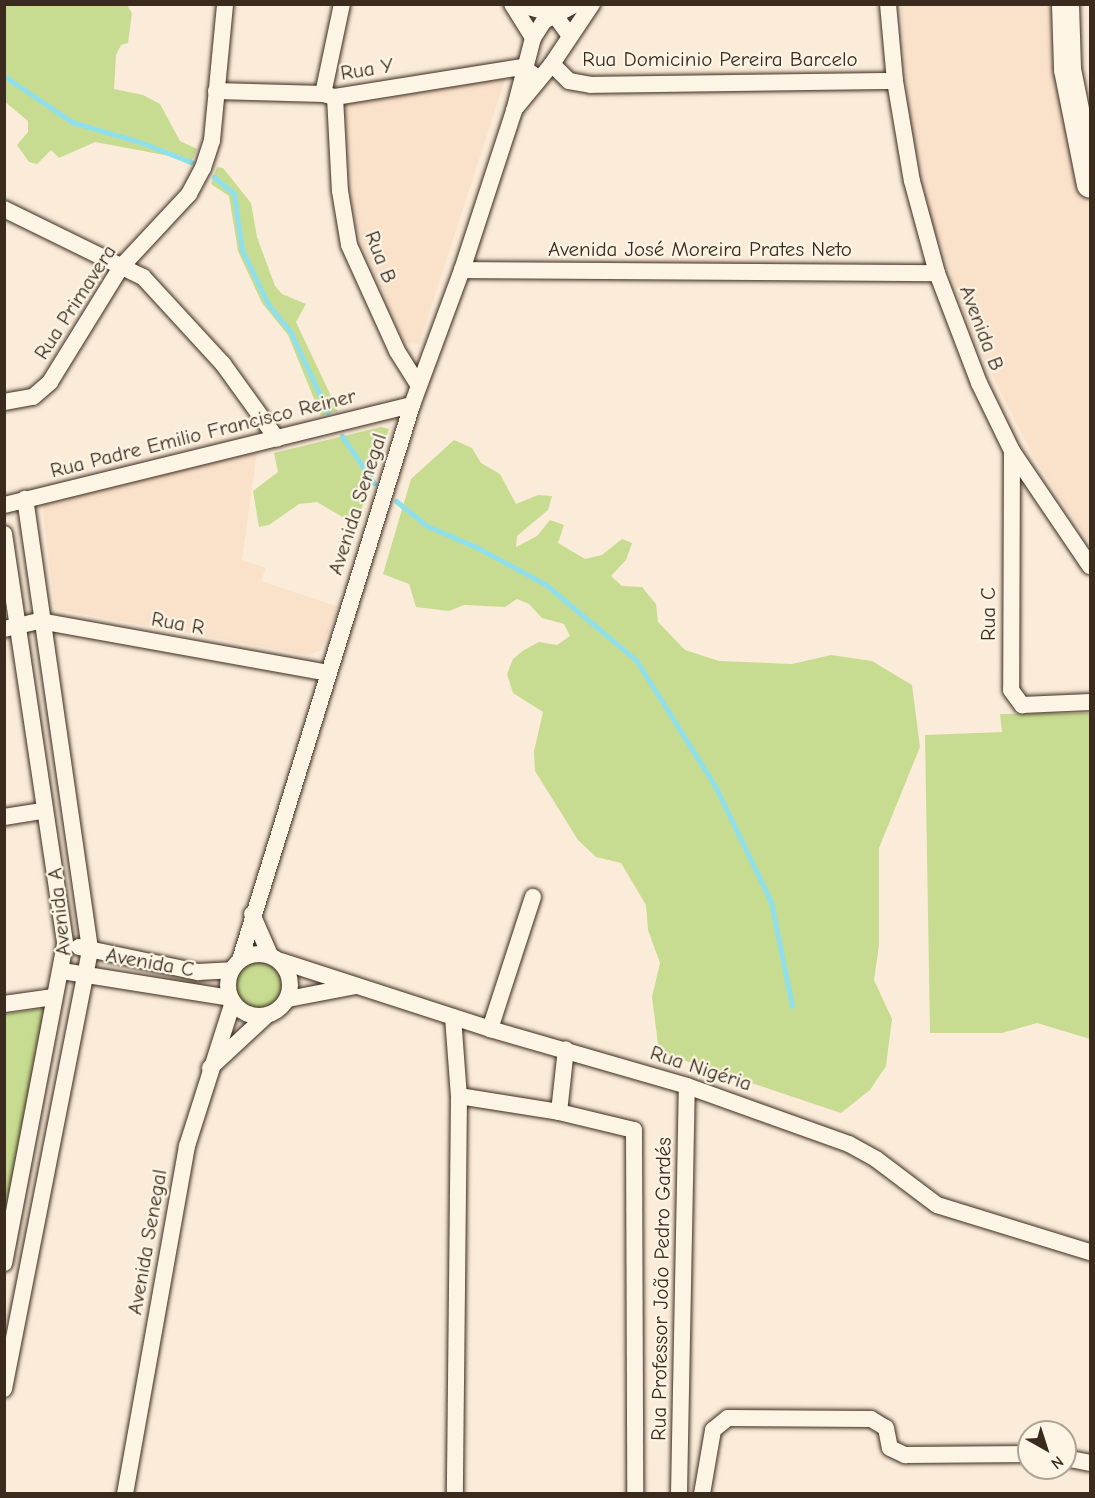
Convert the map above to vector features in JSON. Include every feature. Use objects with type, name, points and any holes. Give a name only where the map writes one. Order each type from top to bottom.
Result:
[{"type":"main road","points":[[1065,4],[1068,80],[1090,184]]},
{"type":"street","name":"Rua Primavera","points":[[4,402],[33,397],[50,382],[120,267],[194,185],[212,140],[225,4]]},
{"type":"street","name":"Rua B","points":[[342,4],[329,95],[349,245],[397,351],[419,386]]},
{"type":"street","points":[[515,4],[554,14],[569,35]]},
{"type":"street","points":[[515,4],[533,38]]},
{"type":"street","name":"Avenida Senegal","points":[[236,965],[412,405],[462,270],[514,111],[523,67],[533,38],[554,14],[576,4]]},
{"type":"street","name":"Avenida Senegal","points":[[514,111],[552,64],[569,35],[592,4]]},
{"type":"street","name":"Avenida B","points":[[888,4],[895,81],[912,182],[937,273],[979,383],[1012,451],[1090,566]]},
{"type":"street","name":"Rua Domicinio Pereira Barcelo","points":[[552,64],[569,81],[591,85],[895,81]]},
{"type":"street","name":"Rua Y","points":[[216,92],[329,95],[523,67]]},
{"type":"street","points":[[523,67],[539,79]]},
{"type":"street","points":[[4,209],[143,277],[188,321],[277,439]]},
{"type":"street","name":"Avenida José Moreira Prates Neto","points":[[462,270],[937,273]]},
{"type":"street","name":"Rua Padre Emilio Francisco Reiner","points":[[4,505],[412,405]]},
{"type":"street","name":"Rua C","points":[[1012,451],[1011,690],[1022,705],[1090,702]]},
{"type":"street","name":"Avenida A","points":[[4,1389],[90,949],[40,621],[25,499]]},
{"type":"street","name":"Avenida A","points":[[4,534],[12,628],[65,944],[62,971],[54,997],[5,1257]]},
{"type":"street","name":"Rua R","points":[[12,628],[40,621],[328,673]]},
{"type":"street","points":[[4,817],[44,811]]},
{"type":"street","points":[[490,1029],[532,897]]},
{"type":"street","points":[[210,1069],[266,1016],[279,1010],[288,999],[289,972],[276,958],[252,914]]},
{"type":"street","name":"Avenida C","points":[[65,944],[198,972],[236,965]]},
{"type":"street","name":"Rua Nigéria","points":[[236,965],[249,955],[276,958],[490,1029],[566,1049],[687,1086],[862,1150],[950,1211],[1090,1252]]},
{"type":"street","points":[[236,965],[228,981],[232,1000],[242,1011],[266,1016]]},
{"type":"street","name":"Avenida C","points":[[62,971],[86,973],[232,1000]]},
{"type":"street","points":[[288,999],[357,985]]},
{"type":"street","points":[[4,1004],[54,997]]},
{"type":"street","name":"Avenida Senegal","points":[[125,1494],[187,1146],[232,1000]]},
{"type":"street","points":[[453,1017],[459,1096],[455,1494]]},
{"type":"street","points":[[559,1112],[566,1049]]},
{"type":"street","name":"Rua Professor João Pedro Gardés","points":[[679,1494],[687,1086]]},
{"type":"street","points":[[459,1096],[559,1112],[634,1130],[635,1494]]},
{"type":"street","points":[[5,1257],[28,1257]]},
{"type":"street","points":[[702,1494],[713,1430],[728,1418],[871,1419],[886,1428],[890,1448],[905,1455],[1017,1454]]},
{"type":"shaded area","points":[[901,5],[1063,5],[1075,145],[1090,200],[1090,544],[1033,456],[974,339],[931,221],[909,114]]},
{"type":"shaded area","points":[[507,74],[419,344],[405,343],[358,236],[350,189],[345,100]]},
{"type":"shaded area","points":[[257,452],[242,560],[266,568],[261,581],[340,607],[320,651],[308,655],[55,609],[42,503]]},
{"type":"green space","points":[[4,5],[127,5],[132,13],[128,43],[121,45],[116,55],[114,89],[143,95],[160,104],[180,141],[197,149],[190,165],[175,157],[95,142],[59,158],[51,150],[37,164],[29,162],[17,145],[28,132],[28,121],[5,102]]},
{"type":"green space","points":[[217,167],[223,168],[251,203],[257,237],[275,286],[282,294],[306,304],[296,322],[338,411],[321,416],[288,335],[262,303],[238,251],[229,196],[211,184]]},
{"type":"green space","points":[[381,427],[389,429],[356,525],[317,502],[299,504],[269,525],[259,527],[253,491],[278,472],[274,453]]},
{"type":"green space","points":[[454,440],[472,448],[481,463],[500,474],[516,504],[538,495],[552,496],[548,510],[517,536],[516,547],[537,536],[550,520],[564,525],[558,543],[585,559],[602,555],[622,539],[632,543],[626,560],[611,576],[622,586],[642,587],[656,604],[658,622],[685,650],[719,661],[792,664],[831,655],[872,661],[912,685],[920,747],[879,848],[879,945],[874,980],[892,1019],[886,1066],[870,1090],[841,1113],[659,1052],[652,997],[660,963],[648,930],[646,905],[621,863],[596,857],[578,840],[535,771],[534,751],[543,712],[513,693],[507,674],[513,659],[524,650],[539,642],[557,645],[570,636],[564,624],[542,618],[529,604],[517,599],[505,607],[464,605],[449,611],[416,607],[409,584],[383,574],[411,479]]},
{"type":"green space","points":[[1090,713],[1090,1039],[1037,1023],[1002,1033],[930,1033],[925,735],[1002,732],[1000,714]]},
{"type":"green space","points":[[259,961],[276,968],[283,985],[276,1002],[259,1009],[242,1002],[235,985],[242,968]]},
{"type":"green space","points":[[45,1008],[5,1239],[5,1014]]},
{"type":"waterway","points":[[4,76],[72,122],[140,142],[191,162]]},
{"type":"waterway","points":[[214,177],[234,194],[242,250],[268,304],[290,331],[328,412]]},
{"type":"waterway","points":[[342,436],[374,483]]},
{"type":"waterway","points":[[396,501],[427,526],[476,547],[545,584],[636,660],[715,786],[771,902],[792,1006]]}]
